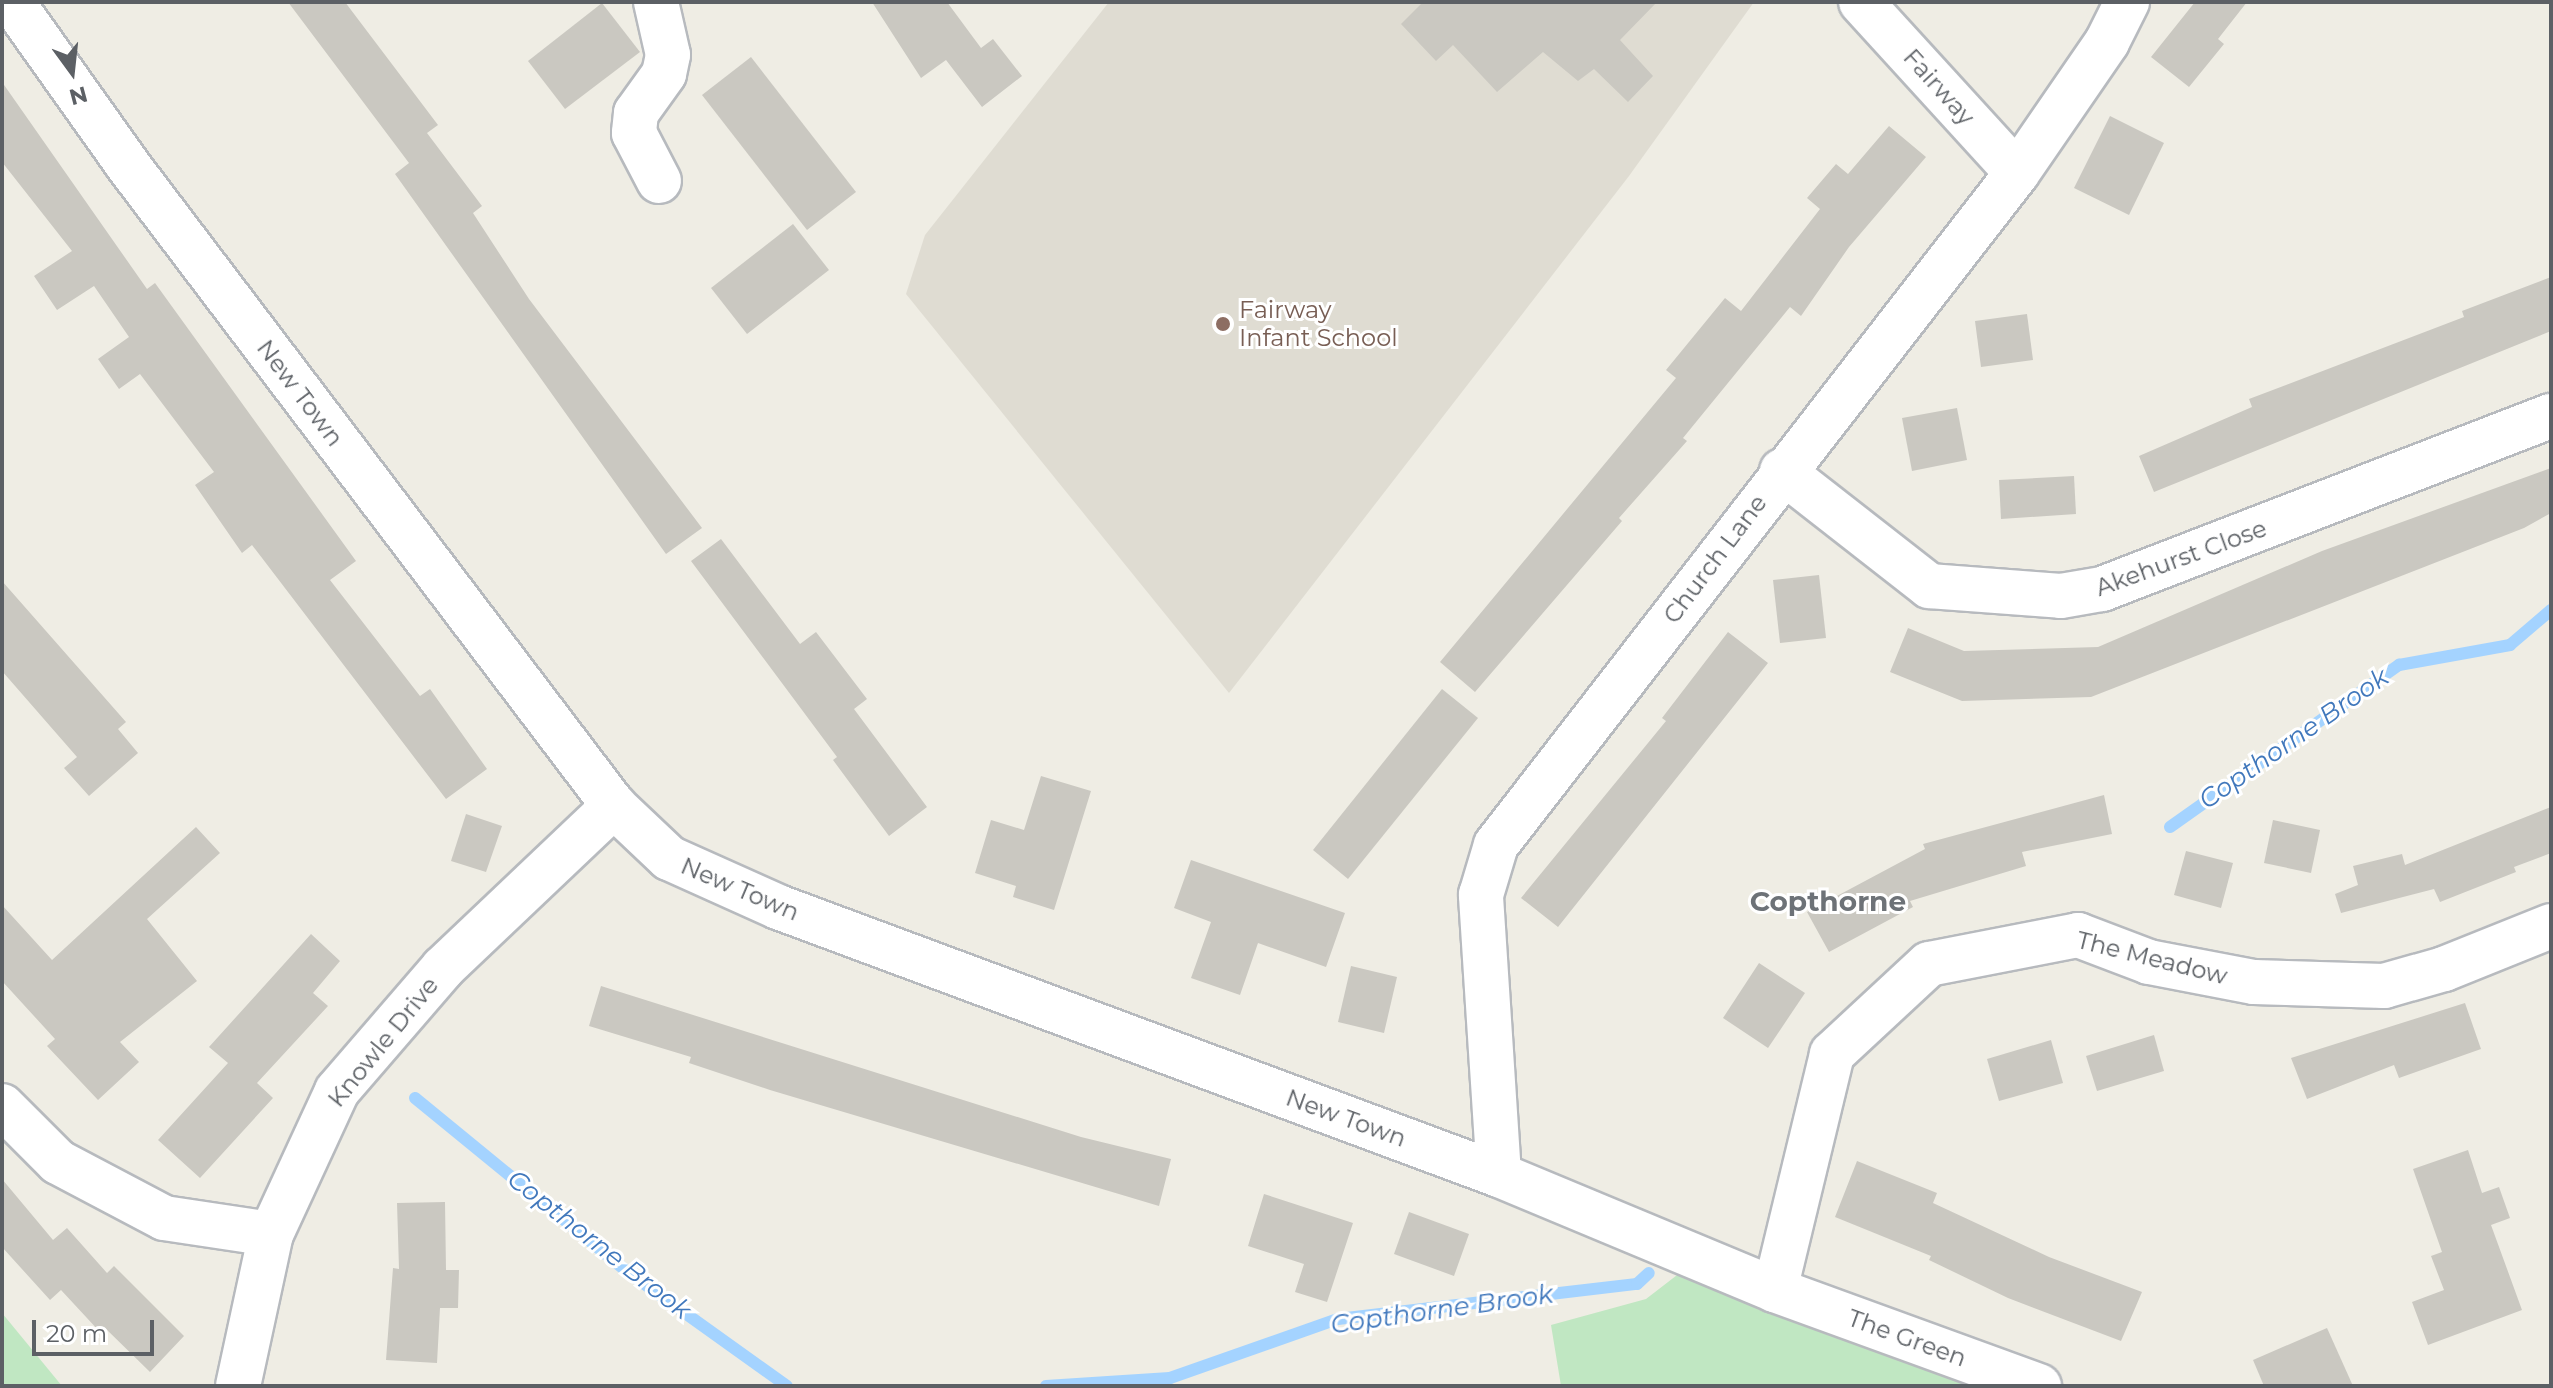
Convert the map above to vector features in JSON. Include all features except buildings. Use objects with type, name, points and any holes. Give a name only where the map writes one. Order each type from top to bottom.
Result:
[{"type":"street","name":"New Town","points":[[12,2],[127,164],[614,806],[669,858],[778,907],[1499,1175],[1775,1290]]},
{"type":"street","points":[[656,2],[668,55],[664,74],[636,113],[634,133],[659,181]]},
{"type":"street","name":"Fairway","points":[[1861,2],[2017,173]]},
{"type":"street","name":"Church Lane","points":[[1499,1175],[1481,895],[1496,845],[1782,471],[2017,173],[2107,42],[2127,2]]},
{"type":"street","name":"Akehurst Close","points":[[1782,471],[1929,586],[2061,596],[2116,584],[2551,416]]},
{"type":"street","name":"Knowle Drive","points":[[238,1386],[271,1234],[337,1091],[443,968],[614,806]]},
{"type":"street","name":"The Meadow","points":[[1775,1290],[1832,1054],[1929,964],[2078,935],[2149,962],[2254,982],[2384,986],[2444,969],[2551,926]]},
{"type":"street","points":[[2,1106],[58,1162],[164,1218],[271,1234]]},
{"type":"street","name":"The Green","points":[[1775,1290],[2039,1386]]},
{"type":"shaded area","name":"Fairway Infant School","points":[[1109,2],[1754,2],[1629,176],[1229,693],[906,294],[925,235]]},
{"type":"green space","points":[[1681,1272],[1969,1386],[1561,1386],[1551,1325],[1646,1299]]},
{"type":"green space","points":[[2,1313],[62,1386],[2,1386]]},
{"type":"waterway","name":"Copthorne Brook","points":[[2170,827],[2399,665],[2510,645],[2551,610]]},
{"type":"waterway","name":"Copthorne Brook","points":[[415,1098],[625,1270],[787,1386]]},
{"type":"waterway","name":"Copthorne Brook","points":[[1046,1386],[1170,1378],[1338,1319],[1637,1284],[1649,1273]]},
{"type":"place","name":"Fairway Infant School","points":[[1223,324]]},
{"type":"district","name":"Copthorne","points":[[1828,901]]}]
